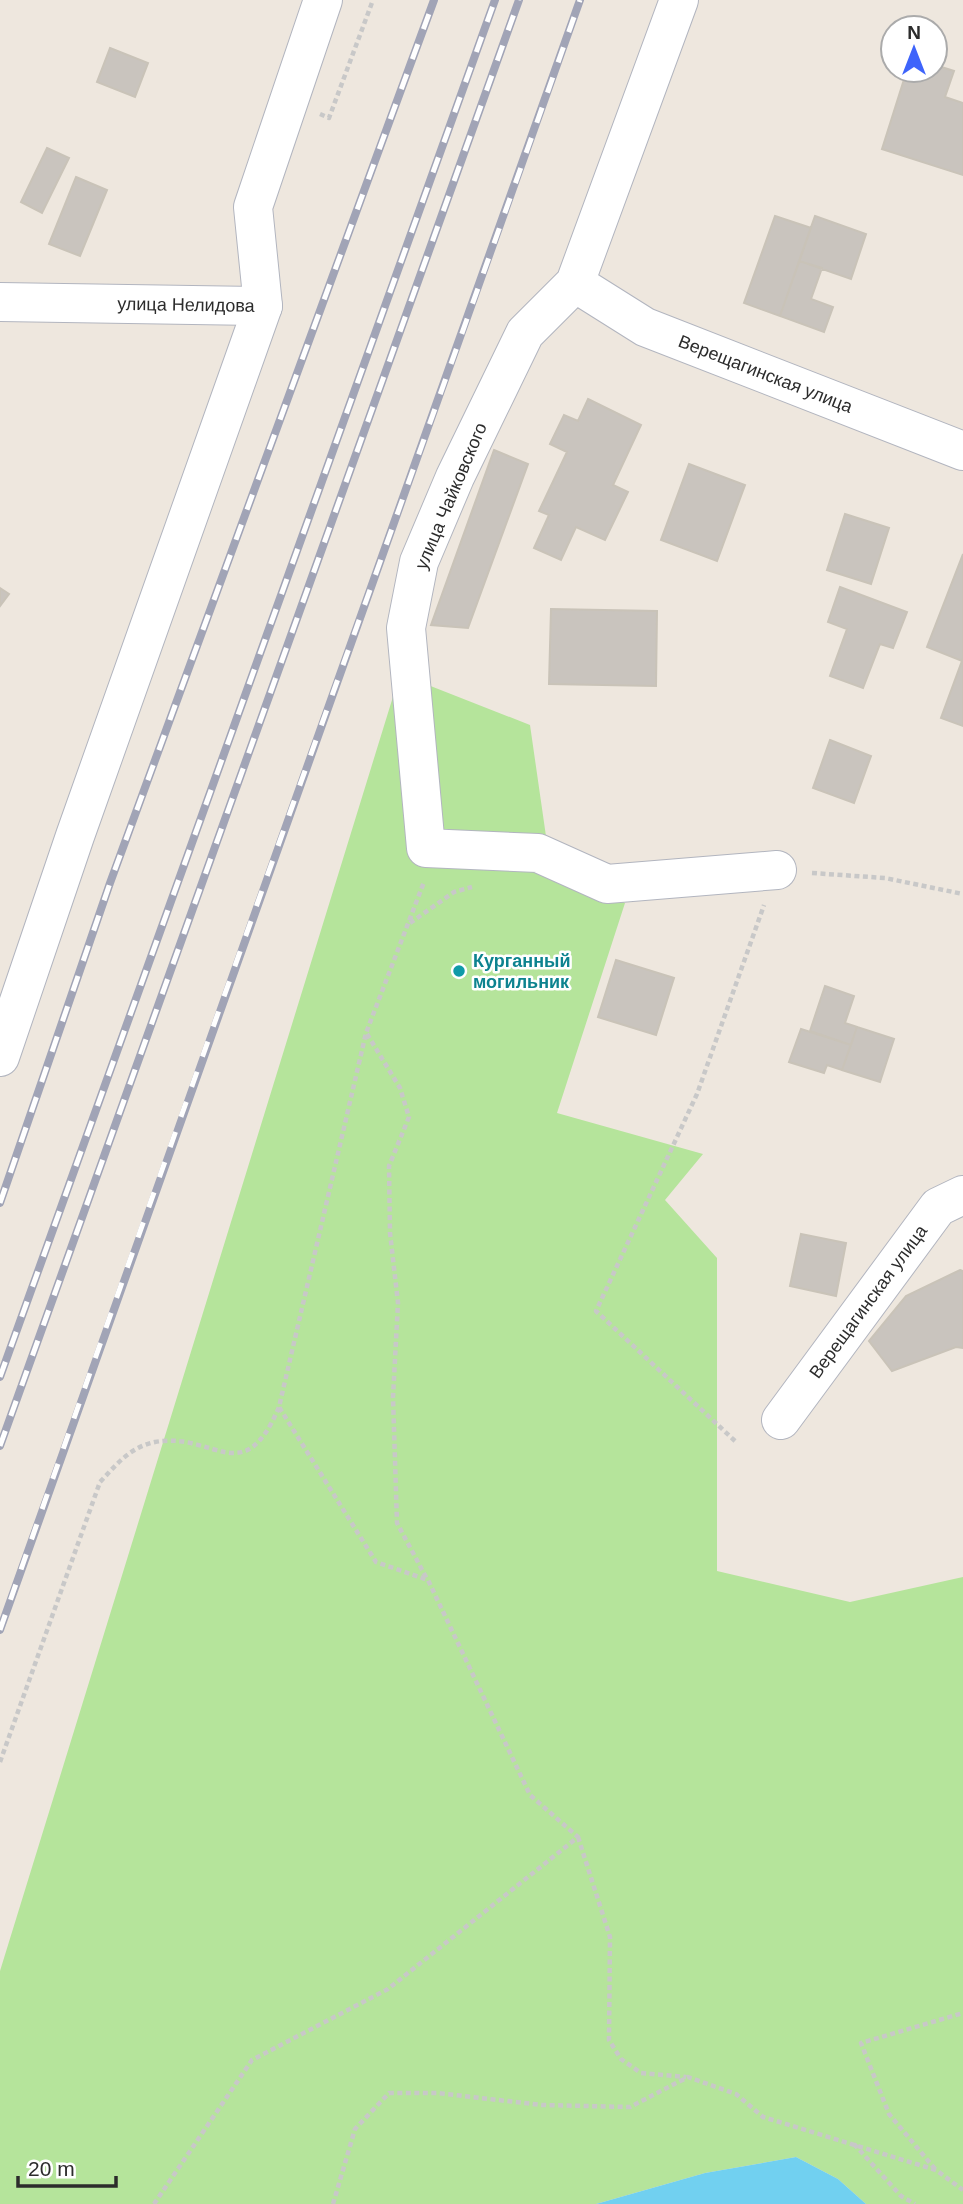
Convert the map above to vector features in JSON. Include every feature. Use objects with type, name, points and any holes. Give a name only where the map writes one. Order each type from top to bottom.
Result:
[{"type":"street","name":"улица Нелидова","points":[[0,302],[263,306],[253,206],[323,0]]},
{"type":"street","name":"улица Чайковского","points":[[679,0],[575,283],[525,333],[455,477],[419,562],[406,628],[426,848],[538,853],[607,884],[777,870]]},
{"type":"street","name":"Верещагинская улица","points":[[575,283],[645,327],[963,451]]},
{"type":"street","points":[[0,1057],[75,836],[263,306]]},
{"type":"street","name":"Верещагинская улица","points":[[781,1420],[938,1207],[963,1195]]},
{"type":"path","points":[[289,102],[330,118],[373,0]]},
{"type":"path","points":[[735,1441],[596,1311],[697,1094],[777,870],[885,878],[963,894]]},
{"type":"path","points":[[0,1762],[100,1482],[125,1455],[155,1442],[186,1442],[213,1451],[236,1454],[256,1447],[271,1426],[279,1407],[366,1033],[409,923]]},
{"type":"path","points":[[366,1033],[390,1069],[410,1117],[389,1166],[390,1233],[398,1303],[393,1397],[397,1523],[428,1580],[530,1795],[578,1837],[610,1937],[609,2040],[621,2059],[641,2073],[688,2077],[736,2094],[762,2117],[936,2170]]},
{"type":"path","points":[[279,1407],[376,1562],[428,1580]]},
{"type":"path","points":[[154,2204],[252,2060],[388,1989],[578,1837]]},
{"type":"path","points":[[963,2013],[861,2043],[889,2114],[936,2170],[963,2190]]},
{"type":"path","points":[[333,2204],[355,2129],[389,2093],[437,2093],[542,2105],[630,2107],[688,2077]]},
{"type":"path","points":[[851,2142],[901,2196],[915,2204]]},
{"type":"green space","points":[[400,674],[530,725],[550,864],[625,903],[557,1113],[703,1154],[665,1200],[717,1258],[717,1571],[850,1602],[963,1577],[963,2204],[866,2204],[838,2179],[796,2157],[705,2173],[596,2204],[0,2204],[0,1971]]},
{"type":"water","points":[[796,2157],[838,2179],[866,2204],[596,2204],[705,2173]]},
{"type":"building","points":[[110,48],[148,63],[135,97],[97,82]]},
{"type":"building","points":[[949,69],[954,71],[945,97],[963,103],[963,175],[882,149],[903,84],[949,84]]},
{"type":"building","points":[[47,148],[69,158],[42,213],[21,202]]},
{"type":"building","points":[[76,177],[107,190],[80,256],[49,244]]},
{"type":"building","points":[[775,216],[811,228],[780,316],[744,303]]},
{"type":"building","points":[[815,216],[866,234],[851,279],[799,261]]},
{"type":"building","points":[[799,261],[822,268],[811,299],[833,307],[824,332],[780,316]]},
{"type":"building","points":[[588,399],[641,425],[613,485],[628,492],[605,540],[576,527],[561,560],[534,548],[549,515],[539,511],[567,452],[550,444],[564,415],[578,421]]},
{"type":"building","points":[[494,450],[528,464],[468,628],[431,625]]},
{"type":"building","points":[[689,464],[745,485],[717,561],[661,540]]},
{"type":"building","points":[[845,514],[889,528],[871,584],[827,570]]},
{"type":"building","points":[[963,554],[963,658],[962,661],[927,647]]},
{"type":"building","points":[[840,587],[907,612],[893,648],[880,644],[863,688],[830,676],[847,629],[828,622]]},
{"type":"building","points":[[0,588],[9,594],[0,606]]},
{"type":"building","points":[[551,609],[657,611],[656,686],[549,684]]},
{"type":"building","points":[[963,658],[963,726],[941,718]]},
{"type":"building","points":[[830,740],[871,756],[854,803],[813,788]]},
{"type":"building","points":[[616,960],[674,978],[656,1035],[598,1017]]},
{"type":"building","points":[[825,986],[854,996],[845,1023],[857,1027],[851,1045],[810,1031]]},
{"type":"building","points":[[857,1027],[894,1039],[880,1082],[842,1070]]},
{"type":"building","points":[[801,1029],[851,1045],[842,1070],[827,1065],[824,1073],[789,1062]]},
{"type":"building","points":[[801,1234],[846,1243],[836,1296],[790,1286]]},
{"type":"building","points":[[960,1270],[963,1271],[963,1348],[956,1347],[892,1371],[869,1341],[906,1296]]},
{"type":"railway","points":[[0,1203],[110,883],[434,0]]},
{"type":"railway","points":[[0,1377],[495,0]]},
{"type":"railway","points":[[0,1446],[519,0]]},
{"type":"railway","points":[[0,1630],[580,0]]},
{"type":"place","name":"Курганный могильник","points":[[459,971]]}]
